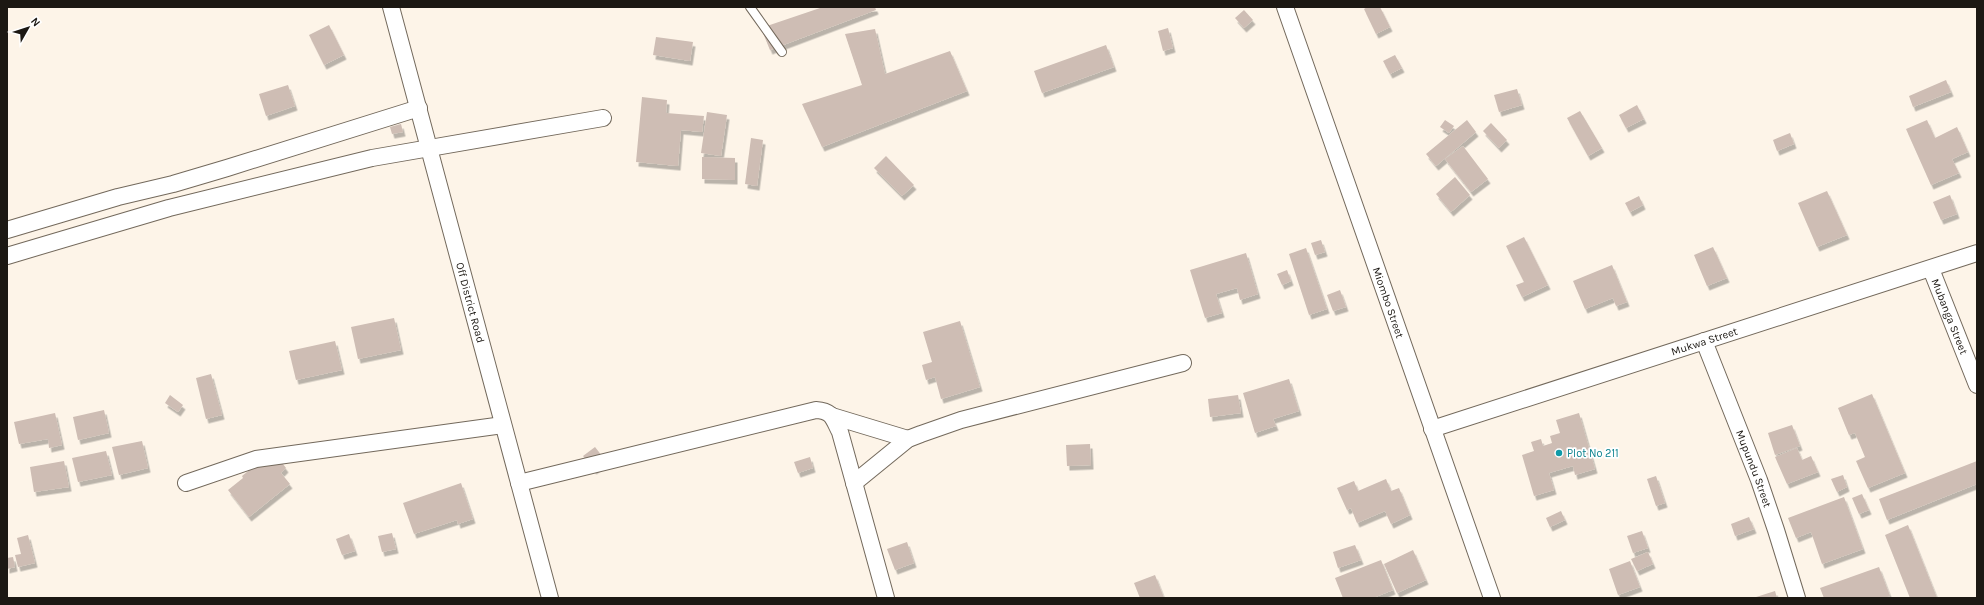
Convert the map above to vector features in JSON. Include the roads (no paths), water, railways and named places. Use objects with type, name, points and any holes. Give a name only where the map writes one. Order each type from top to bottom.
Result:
[{"type":"street","name":"Off District Road","points":[[391,7],[550,598]]},
{"type":"street","name":"Miombo Street","points":[[1284,7],[1492,598]]},
{"type":"street","points":[[7,230],[118,197],[173,184],[419,108]]},
{"type":"street","points":[[7,256],[169,208],[372,158],[603,118]]},
{"type":"street","name":"Mukwa Street","points":[[1432,429],[1704,341],[1931,270],[1977,253]]},
{"type":"street","name":"Mubanga Street","points":[[1931,270],[1977,385]]},
{"type":"street","name":"Mupundu Street","points":[[1704,341],[1759,480],[1797,598]]},
{"type":"street","points":[[854,483],[908,439],[961,420],[1183,363]]},
{"type":"street","points":[[519,483],[816,410],[826,411],[832,416],[908,439]]},
{"type":"street","points":[[832,416],[840,432],[886,598]]},
{"type":"street","points":[[186,483],[256,459],[503,425]]},
{"type":"lane","points":[[750,7],[782,52]]},
{"type":"place","name":"Plot No 211","points":[[1559,453]]}]
